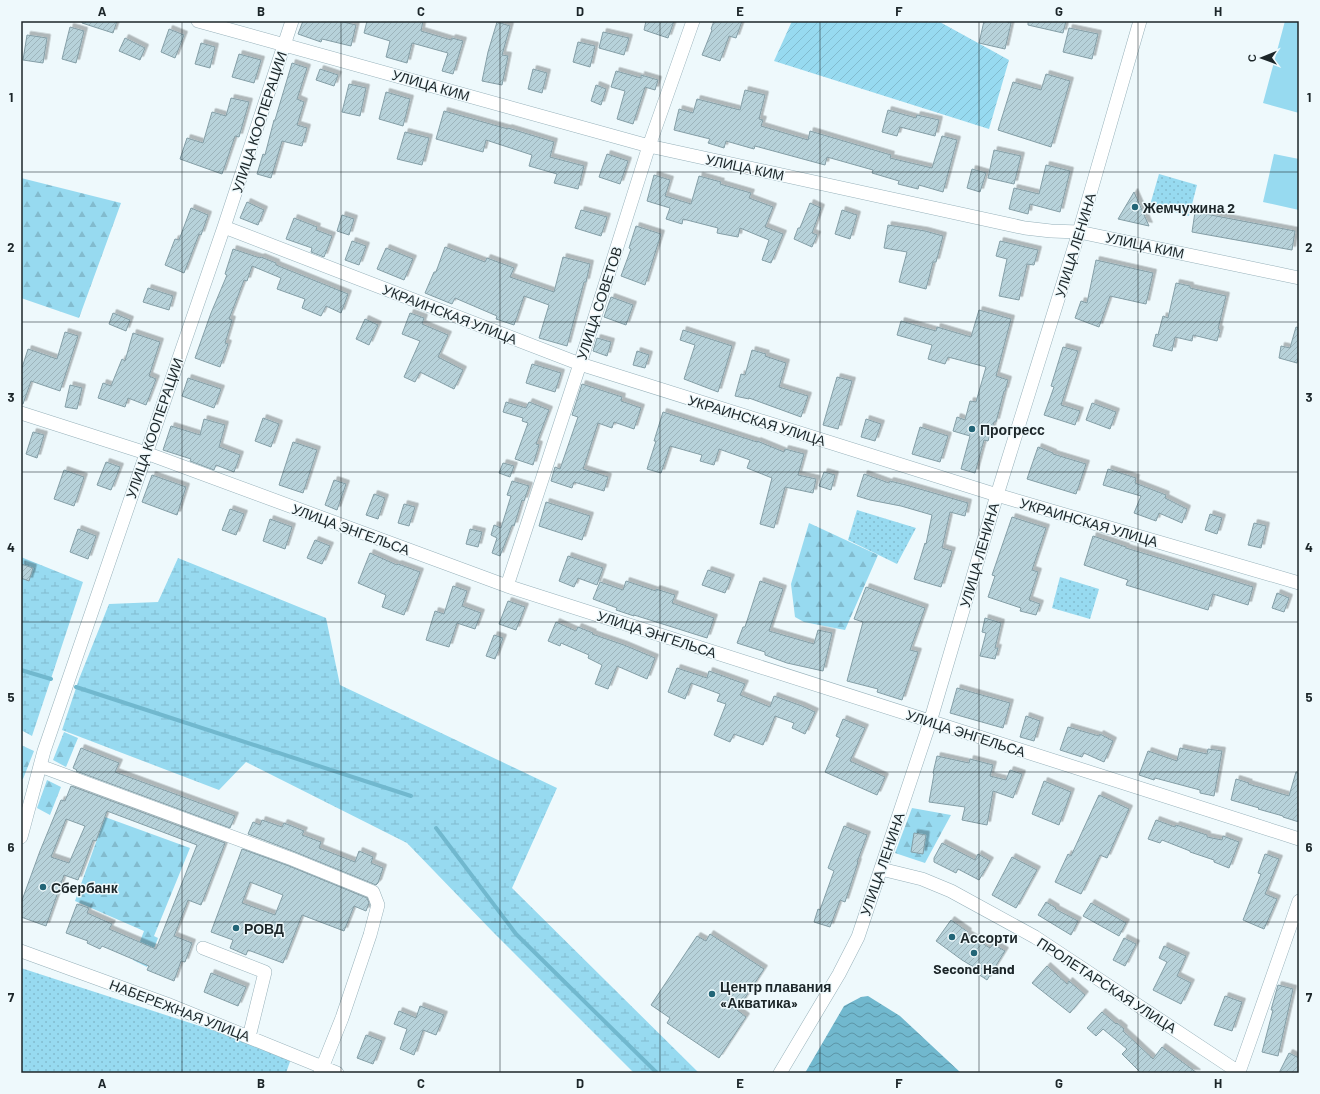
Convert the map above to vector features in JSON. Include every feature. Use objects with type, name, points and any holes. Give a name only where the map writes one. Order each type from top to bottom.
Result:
[{"type":"street","name":"УЛИЦА КИМ","points":[[198,21],[649,146],[1025,228],[1079,232],[1299,278]]},
{"type":"street","name":"УЛИЦА КООПЕРАЦИИ","points":[[21,837],[44,751],[224,227],[292,21]]},
{"type":"street","name":"УЛИЦА СОВЕТОВ","points":[[507,586],[580,364],[649,146],[693,21]]},
{"type":"street","name":"УЛИЦА ЛЕНИНА","points":[[780,1073],[840,974],[858,937],[930,722],[997,495],[1079,232],[1140,21]]},
{"type":"street","name":"УКРАИНСКАЯ УЛИЦА","points":[[224,227],[580,364],[997,495],[1299,583]]},
{"type":"street","name":"УЛИЦА ЭНГЕЛЬСА","points":[[21,414],[146,453],[507,586],[1299,839]]},
{"type":"street","points":[[40,766],[292,859],[373,892],[378,905],[370,935],[342,1018],[321,1070]]},
{"type":"street","name":"ПРОЛЕТАРСКАЯ УЛИЦА","points":[[881,868],[922,879],[951,891],[1035,937],[1239,1073]]},
{"type":"street","points":[[1239,1073],[1299,901]]},
{"type":"street","points":[[203,948],[265,972],[249,1037]]},
{"type":"street","name":"НАБЕРЕЖНАЯ УЛИЦА","points":[[21,951],[167,1004],[249,1037],[321,1070],[337,1073]]},
{"type":"green space","points":[[792,21],[938,21],[1009,60],[989,129],[774,61]]},
{"type":"green space","points":[[1285,21],[1299,21],[1299,113],[1263,103]]},
{"type":"green space","points":[[1274,154],[1299,159],[1299,210],[1263,202]]},
{"type":"green space","points":[[1159,174],[1197,185],[1189,216],[1150,205]]},
{"type":"green space","points":[[21,178],[121,203],[79,318],[21,298]]},
{"type":"green space","points":[[857,510],[916,528],[897,564],[848,540]]},
{"type":"green space","points":[[809,523],[878,555],[845,630],[804,622],[795,617],[791,584]]},
{"type":"green space","points":[[21,557],[83,582],[32,736],[21,730]]},
{"type":"green space","points":[[178,558],[326,618],[340,685],[557,788],[512,888],[699,1073],[634,1073],[492,931],[407,843],[246,762],[219,790],[62,730],[79,679],[109,604],[158,602]]},
{"type":"green space","points":[[1060,577],[1099,589],[1090,619],[1052,608]]},
{"type":"green space","points":[[64,732],[78,738],[66,767],[53,760]]},
{"type":"green space","points":[[21,745],[34,751],[23,779],[21,779]]},
{"type":"green space","points":[[47,780],[61,787],[50,815],[37,808]]},
{"type":"green space","points":[[912,808],[951,815],[925,863],[895,853]]},
{"type":"green space","points":[[105,817],[190,848],[154,936],[158,938],[147,967],[133,960],[144,931],[75,901]]},
{"type":"green space","points":[[21,968],[292,1056],[286,1073],[21,1073]]},
{"type":"water","points":[[868,996],[900,1016],[961,1073],[805,1073],[844,1006],[861,997]]},
{"type":"building","points":[[82,21],[117,21],[113,33],[82,23]]},
{"type":"building","points":[[303,21],[339,21],[356,25],[351,46],[322,39],[321,42],[298,34]]},
{"type":"building","points":[[367,21],[423,21],[421,31],[451,40],[452,38],[463,41],[453,74],[442,71],[448,53],[412,43],[407,63],[386,57],[390,41],[364,33]]},
{"type":"building","points":[[646,21],[674,21],[668,38],[644,30]]},
{"type":"building","points":[[714,21],[742,21],[736,38],[729,36],[720,61],[702,55]]},
{"type":"building","points":[[984,21],[1004,21],[1011,23],[1005,49],[979,43]]},
{"type":"building","points":[[1028,21],[1066,21],[1063,33],[1028,25]]},
{"type":"building","points":[[497,22],[510,26],[502,55],[508,56],[502,85],[482,81],[488,52]]},
{"type":"building","points":[[70,27],[84,31],[76,63],[62,59]]},
{"type":"building","points":[[1069,28],[1098,34],[1092,59],[1063,52]]},
{"type":"building","points":[[169,29],[184,35],[175,58],[161,52]]},
{"type":"building","points":[[603,32],[629,38],[624,55],[599,48]]},
{"type":"building","points":[[27,35],[47,38],[43,63],[23,60]]},
{"type":"building","points":[[125,38],[145,48],[140,60],[119,51]]},
{"type":"building","points":[[578,42],[595,46],[590,67],[573,62]]},
{"type":"building","points":[[201,43],[215,47],[210,68],[195,64]]},
{"type":"building","points":[[239,54],[261,60],[254,83],[232,77]]},
{"type":"building","points":[[292,63],[307,68],[297,99],[304,102],[297,125],[307,128],[302,146],[282,141],[271,178],[257,174],[263,154],[265,155],[274,120]]},
{"type":"building","points":[[320,69],[338,75],[334,86],[316,80]]},
{"type":"building","points":[[533,69],[547,73],[542,93],[528,89]]},
{"type":"building","points":[[616,71],[641,78],[641,75],[658,80],[655,90],[645,87],[633,124],[617,119],[625,91],[611,87]]},
{"type":"building","points":[[1046,74],[1070,81],[1051,147],[998,130],[1013,82],[1041,90]]},
{"type":"building","points":[[349,84],[366,88],[360,116],[342,112]]},
{"type":"building","points":[[596,85],[606,89],[601,105],[591,101]]},
{"type":"building","points":[[745,90],[765,95],[759,119],[763,120],[761,126],[808,140],[810,131],[891,155],[890,158],[932,168],[942,136],[957,140],[943,192],[919,185],[918,189],[898,184],[899,181],[872,173],[873,170],[827,157],[825,165],[755,146],[754,149],[726,141],[724,148],[708,143],[710,139],[674,130],[679,109],[693,113],[697,99],[740,110]]},
{"type":"building","points":[[386,92],[410,99],[403,126],[379,119]]},
{"type":"building","points":[[231,98],[249,102],[239,137],[235,136],[222,174],[180,159],[187,138],[203,143],[212,112],[226,116]]},
{"type":"building","points":[[888,110],[916,118],[917,115],[939,120],[935,136],[900,127],[897,136],[882,132]]},
{"type":"building","points":[[444,111],[554,142],[550,157],[584,166],[578,189],[554,183],[557,174],[529,166],[532,155],[486,140],[483,152],[436,139]]},
{"type":"building","points":[[405,132],[429,138],[422,165],[397,159]]},
{"type":"building","points":[[994,150],[1021,156],[1014,184],[988,178]]},
{"type":"building","points":[[607,154],[628,161],[620,184],[599,177]]},
{"type":"building","points":[[1046,165],[1070,171],[1060,212],[1030,204],[1028,214],[1009,209],[1014,188],[1039,194]]},
{"type":"building","points":[[972,169],[986,173],[980,192],[967,188]]},
{"type":"building","points":[[654,175],[670,180],[665,196],[691,204],[699,176],[751,193],[749,198],[773,207],[765,227],[783,234],[771,263],[762,260],[769,240],[740,228],[738,237],[717,233],[718,228],[683,219],[682,224],[666,219],[670,208],[647,201]]},
{"type":"building","points":[[1134,192],[1149,226],[1118,219]]},
{"type":"building","points":[[247,202],[264,210],[258,225],[240,218]]},
{"type":"building","points":[[810,203],[821,208],[812,233],[817,235],[812,247],[794,239]]},
{"type":"building","points":[[191,208],[208,215],[184,273],[165,265],[175,239],[179,240]]},
{"type":"building","points":[[581,210],[607,217],[601,236],[575,228]]},
{"type":"building","points":[[842,210],[857,215],[850,239],[835,234]]},
{"type":"building","points":[[1195,212],[1295,231],[1292,250],[1192,232]]},
{"type":"building","points":[[342,215],[354,219],[349,235],[337,231]]},
{"type":"building","points":[[294,218],[317,227],[316,230],[332,236],[324,257],[311,252],[312,248],[286,239]]},
{"type":"building","points":[[888,225],[925,231],[943,236],[936,262],[933,262],[926,289],[899,282],[907,252],[884,248]]},
{"type":"building","points":[[636,226],[661,234],[645,285],[621,276],[631,249],[629,248]]},
{"type":"building","points":[[352,241],[366,246],[359,265],[345,260]]},
{"type":"building","points":[[1000,241],[1038,250],[1034,265],[1027,264],[1019,300],[999,296],[1007,259],[996,256]]},
{"type":"building","points":[[445,247],[485,262],[487,258],[514,268],[510,277],[554,292],[563,257],[590,264],[567,346],[539,338],[549,305],[524,296],[514,325],[496,319],[497,316],[455,298],[452,304],[425,293],[434,272],[436,272]]},
{"type":"building","points":[[386,248],[413,259],[404,280],[377,269]]},
{"type":"building","points":[[233,249],[260,258],[261,257],[276,263],[276,265],[348,294],[341,313],[326,306],[321,316],[302,308],[305,299],[277,289],[281,278],[252,266],[247,281],[244,280],[229,319],[232,320],[225,343],[228,344],[220,367],[195,358],[211,313],[227,275],[225,274]]},
{"type":"building","points":[[1096,260],[1153,273],[1146,304],[1110,296],[1099,327],[1075,318],[1081,301],[1087,303]]},
{"type":"building","points":[[1176,283],[1190,286],[1190,288],[1226,296],[1218,329],[1220,330],[1217,341],[1193,335],[1192,341],[1175,337],[1172,351],[1153,346],[1156,334],[1158,335],[1163,316],[1168,318]]},
{"type":"building","points":[[148,288],[173,296],[169,310],[143,302]]},
{"type":"building","points":[[611,297],[633,305],[626,325],[604,317]]},
{"type":"building","points":[[979,310],[1011,319],[996,376],[1008,380],[996,422],[994,422],[988,441],[984,440],[975,473],[961,469],[970,436],[953,431],[957,417],[965,420],[970,401],[976,402],[986,367],[948,357],[945,364],[928,359],[932,345],[897,335],[901,321],[936,331],[937,327],[971,337]]},
{"type":"building","points":[[113,313],[130,320],[126,331],[109,324]]},
{"type":"building","points":[[410,313],[424,318],[422,324],[448,335],[438,357],[463,370],[454,389],[420,372],[415,382],[404,377],[420,341],[402,334]]},
{"type":"building","points":[[365,319],[378,325],[369,345],[356,339]]},
{"type":"building","points":[[1296,327],[1299,328],[1299,355],[1297,363],[1279,358],[1281,346],[1290,348]]},
{"type":"building","points":[[683,330],[732,346],[718,392],[684,379],[695,345],[680,340]]},
{"type":"building","points":[[65,332],[78,336],[60,391],[31,381],[23,404],[21,404],[21,371],[28,349],[57,359]]},
{"type":"building","points":[[133,333],[160,342],[149,376],[156,379],[146,405],[128,398],[125,407],[98,398],[103,383],[111,386],[122,359],[125,361]]},
{"type":"building","points":[[597,338],[611,342],[607,356],[593,351]]},
{"type":"building","points":[[1063,347],[1078,351],[1061,405],[1080,411],[1075,425],[1044,415],[1054,387],[1051,386]]},
{"type":"building","points":[[752,350],[766,354],[765,356],[786,363],[779,387],[808,396],[801,417],[749,398],[735,396],[741,374],[745,375]]},
{"type":"building","points":[[637,351],[649,355],[645,368],[633,365]]},
{"type":"building","points":[[532,364],[561,373],[555,392],[526,383]]},
{"type":"building","points":[[837,377],[852,381],[838,429],[823,425]]},
{"type":"building","points":[[188,378],[221,389],[214,408],[182,396]]},
{"type":"building","points":[[582,384],[622,397],[621,401],[641,408],[634,429],[614,422],[612,428],[598,423],[583,469],[608,477],[604,491],[574,482],[572,488],[551,481],[555,467],[560,469],[578,417],[572,415]]},
{"type":"building","points":[[70,385],[82,388],[77,409],[65,407]]},
{"type":"building","points":[[506,402],[526,408],[529,402],[549,410],[536,444],[539,445],[533,465],[515,459],[528,423],[522,421],[523,418],[503,412]]},
{"type":"building","points":[[1092,403],[1116,412],[1110,429],[1086,420]]},
{"type":"building","points":[[663,412],[757,441],[784,452],[785,449],[804,454],[798,475],[816,479],[813,493],[785,487],[774,528],[760,524],[772,478],[747,468],[750,460],[719,449],[714,465],[700,461],[702,455],[670,446],[661,473],[647,469]]},
{"type":"building","points":[[263,418],[279,424],[271,447],[255,441]]},
{"type":"building","points":[[204,419],[225,425],[219,447],[240,455],[234,472],[216,465],[214,470],[190,461],[191,459],[163,450],[171,426],[200,435]]},
{"type":"building","points":[[866,419],[881,424],[875,441],[861,437]]},
{"type":"building","points":[[920,427],[948,436],[940,462],[912,454]]},
{"type":"building","points":[[33,432],[44,435],[37,458],[26,454]]},
{"type":"building","points":[[293,442],[317,450],[303,493],[279,485]]},
{"type":"building","points":[[1038,447],[1053,454],[1086,464],[1076,494],[1027,479]]},
{"type":"building","points":[[106,462],[120,467],[111,490],[97,485]]},
{"type":"building","points":[[503,463],[514,466],[510,477],[499,473]]},
{"type":"building","points":[[1108,469],[1136,478],[1135,483],[1166,495],[1165,498],[1187,509],[1182,523],[1159,513],[1156,521],[1134,513],[1141,496],[1103,485]]},
{"type":"building","points":[[64,470],[84,477],[74,506],[54,499]]},
{"type":"building","points":[[824,472],[835,475],[831,490],[819,486]]},
{"type":"building","points":[[864,474],[889,483],[890,481],[906,485],[968,503],[965,516],[950,512],[942,548],[952,551],[941,587],[914,579],[925,543],[926,544],[932,515],[857,496]]},
{"type":"building","points":[[152,475],[186,487],[177,515],[142,502]]},
{"type":"building","points":[[334,480],[346,484],[337,510],[325,505]]},
{"type":"building","points":[[512,481],[529,486],[524,501],[522,500],[514,526],[512,525],[500,556],[492,553],[497,538],[491,535],[494,525],[501,528],[511,496],[507,495]]},
{"type":"building","points":[[374,494],[385,498],[378,519],[366,515]]},
{"type":"building","points":[[546,502],[590,516],[582,540],[539,526]]},
{"type":"building","points":[[404,504],[415,507],[409,526],[398,523]]},
{"type":"building","points":[[230,509],[244,514],[236,535],[222,530]]},
{"type":"building","points":[[1210,514],[1222,518],[1217,534],[1205,530]]},
{"type":"building","points":[[1012,517],[1046,528],[1032,570],[1038,572],[1029,600],[1040,604],[1036,615],[1020,611],[1021,608],[988,597],[995,576],[992,575]]},
{"type":"building","points":[[270,519],[292,527],[285,549],[263,541]]},
{"type":"building","points":[[1254,523],[1266,526],[1261,548],[1248,545]]},
{"type":"building","points":[[78,529],[96,536],[88,559],[70,552]]},
{"type":"building","points":[[470,529],[482,532],[478,547],[466,544]]},
{"type":"building","points":[[1093,536],[1126,548],[1253,587],[1248,605],[1213,594],[1208,610],[1126,585],[1128,580],[1084,565]]},
{"type":"building","points":[[315,540],[330,546],[322,564],[307,558]]},
{"type":"building","points":[[370,553],[397,565],[398,564],[420,572],[404,615],[382,607],[386,595],[358,583]]},
{"type":"building","points":[[568,556],[603,568],[597,585],[578,578],[574,587],[559,581]]},
{"type":"building","points":[[21,564],[33,568],[29,581],[21,578]]},
{"type":"building","points":[[708,570],[731,578],[725,593],[702,585]]},
{"type":"building","points":[[626,581],[656,591],[656,589],[675,595],[672,603],[714,618],[707,638],[616,610],[617,608],[593,599],[600,582],[623,590]]},
{"type":"building","points":[[760,581],[783,589],[769,631],[814,644],[818,630],[832,633],[823,671],[787,663],[765,655],[765,652],[737,643],[743,627],[745,627]]},
{"type":"building","points":[[453,586],[467,591],[462,606],[481,613],[475,629],[457,623],[449,647],[426,640],[435,611],[444,614]]},
{"type":"building","points":[[866,587],[925,608],[910,650],[918,652],[902,700],[877,692],[878,689],[847,681],[863,622],[854,619]]},
{"type":"building","points":[[1277,593],[1289,598],[1284,612],[1272,608]]},
{"type":"building","points":[[508,601],[525,607],[516,630],[499,624]]},
{"type":"building","points":[[985,618],[1001,623],[995,648],[998,648],[995,659],[980,656],[986,633],[982,632]]},
{"type":"building","points":[[556,622],[576,631],[578,627],[593,633],[592,634],[655,658],[647,679],[617,666],[608,689],[595,684],[602,665],[588,658],[589,655],[561,643],[560,646],[548,641]]},
{"type":"building","points":[[494,635],[503,638],[495,659],[486,656]]},
{"type":"building","points":[[677,668],[707,678],[709,671],[745,684],[740,695],[770,707],[774,696],[815,712],[805,734],[792,728],[794,723],[775,716],[763,745],[734,734],[730,742],[714,735],[726,704],[717,701],[720,694],[691,683],[685,699],[668,692]]},
{"type":"building","points":[[957,688],[1010,703],[1003,728],[950,713]]},
{"type":"building","points":[[1026,716],[1040,721],[1034,741],[1020,737]]},
{"type":"building","points":[[843,719],[865,728],[850,761],[885,777],[877,795],[825,772],[840,738],[836,736]]},
{"type":"building","points":[[1068,727],[1099,736],[1100,734],[1113,741],[1104,762],[1084,753],[1082,757],[1060,750]]},
{"type":"building","points":[[81,748],[119,763],[115,772],[235,816],[230,828],[76,771],[77,770],[73,768]]},
{"type":"building","points":[[1180,748],[1207,754],[1208,749],[1222,751],[1214,796],[1200,793],[1200,790],[1155,778],[1154,780],[1139,775],[1148,751],[1177,761]]},
{"type":"building","points":[[937,756],[969,763],[970,759],[993,765],[990,776],[1006,780],[1010,770],[1022,774],[1013,798],[993,791],[987,825],[962,820],[965,807],[929,802]]},
{"type":"building","points":[[1296,772],[1299,772],[1299,822],[1231,800],[1236,779],[1289,796]]},
{"type":"building","points":[[1044,781],[1071,792],[1059,825],[1032,814]]},
{"type":"building","points":[[71,786],[225,843],[201,905],[188,900],[174,936],[192,943],[185,962],[181,961],[174,981],[147,970],[149,966],[102,946],[100,949],[87,943],[88,941],[66,933],[77,904],[89,908],[87,913],[112,924],[109,929],[156,949],[197,845],[107,811],[96,841],[93,840],[78,880],[64,875],[46,926],[21,917],[21,903],[40,851],[61,800],[65,801]],"holes":[[[66,819],[85,826],[69,863],[51,857]]]},
{"type":"building","points":[[1099,795],[1129,809],[1107,858],[1100,855],[1081,894],[1055,882],[1068,854],[1071,856]]},
{"type":"building","points":[[262,820],[282,827],[284,823],[304,831],[302,835],[321,842],[319,848],[355,862],[359,851],[373,857],[371,863],[383,868],[378,883],[376,885],[248,834],[253,822],[260,825]]},
{"type":"building","points":[[1156,820],[1175,827],[1176,825],[1207,835],[1207,837],[1222,840],[1223,836],[1239,842],[1229,868],[1214,862],[1214,860],[1162,840],[1160,843],[1148,839]]},
{"type":"building","points":[[844,826],[867,835],[845,902],[840,900],[830,927],[814,922],[818,909],[820,910],[834,871],[828,868]]},
{"type":"building","points":[[914,833],[926,835],[923,854],[911,852]]},
{"type":"building","points":[[942,843],[975,860],[978,854],[990,861],[979,880],[958,869],[956,873],[934,862],[934,858]]},
{"type":"building","points":[[242,849],[289,866],[367,898],[369,903],[366,911],[354,906],[344,931],[302,915],[283,963],[248,950],[246,955],[230,948],[233,940],[211,932]],"holes":[[[250,882],[283,895],[275,915],[242,903]]]},
{"type":"building","points":[[1265,854],[1279,859],[1265,894],[1277,899],[1264,929],[1243,920],[1261,874],[1258,873]]},
{"type":"building","points":[[1012,857],[1037,870],[1016,908],[992,895]]},
{"type":"building","points":[[1046,902],[1056,908],[1055,909],[1078,921],[1071,935],[1038,915]]},
{"type":"building","points":[[1091,903],[1126,923],[1119,936],[1083,916]]},
{"type":"building","points":[[951,920],[968,932],[967,934],[990,948],[993,944],[1005,951],[987,980],[975,972],[977,969],[936,941]]},
{"type":"building","points":[[710,934],[764,969],[737,1010],[746,1017],[719,1058],[667,1023],[670,1018],[651,1005],[697,936],[706,941]]},
{"type":"building","points":[[1124,938],[1136,944],[1125,966],[1113,960]]},
{"type":"building","points":[[1164,946],[1186,956],[1177,976],[1191,983],[1181,1004],[1153,990],[1167,962],[1159,958]]},
{"type":"building","points":[[1047,966],[1067,984],[1069,981],[1085,995],[1070,1013],[1032,983]]},
{"type":"building","points":[[211,973],[246,987],[238,1006],[204,992]]},
{"type":"building","points":[[1278,985],[1293,989],[1278,1056],[1262,1052]]},
{"type":"building","points":[[1225,996],[1242,1002],[1232,1031],[1214,1025]]},
{"type":"building","points":[[420,1006],[444,1015],[436,1035],[423,1030],[414,1055],[400,1049],[407,1029],[394,1024],[399,1011],[416,1018]]},
{"type":"building","points":[[1102,1012],[1124,1029],[1123,1031],[1153,1059],[1162,1047],[1197,1073],[1141,1073],[1122,1054],[1127,1049],[1103,1029],[1096,1036],[1087,1028]]},
{"type":"building","points":[[366,1035],[382,1041],[373,1064],[357,1058]]},
{"type":"building","points":[[1289,1053],[1299,1058],[1299,1073],[1279,1073]]},
{"type":"waterway","points":[[21,670],[51,679]]},
{"type":"waterway","points":[[76,687],[411,796]]},
{"type":"waterway","points":[[436,828],[516,934],[657,1073]]},
{"type":"place","name":"Жемчужина 2","points":[[1135,207]]},
{"type":"place","name":"Прогресс","points":[[972,429]]},
{"type":"place","name":"Сбербанк","points":[[43,887]]},
{"type":"place","name":"РОВД","points":[[236,928]]},
{"type":"place","name":"Ассорти","points":[[952,937]]},
{"type":"place","name":"Second Hand","points":[[974,953]]},
{"type":"place","name":"Центр плавания «Акватика»","points":[[712,994]]}]
